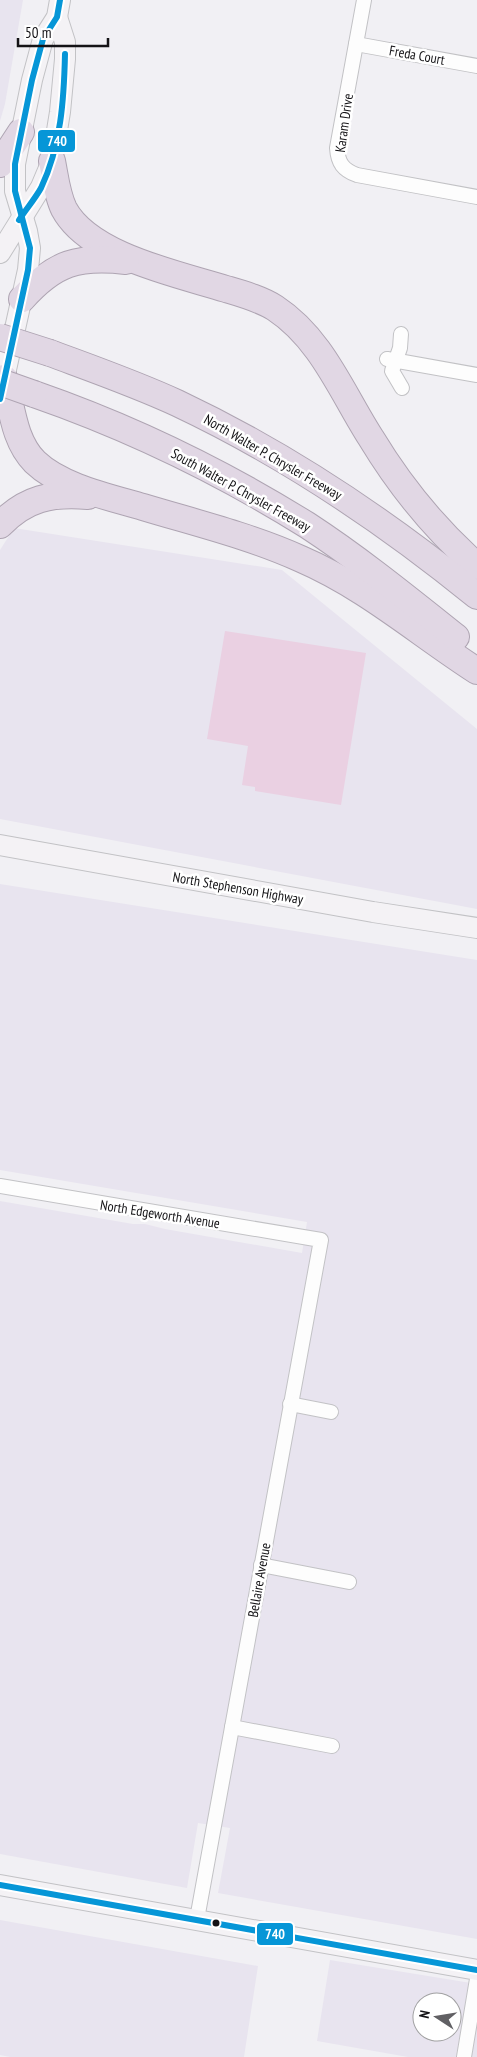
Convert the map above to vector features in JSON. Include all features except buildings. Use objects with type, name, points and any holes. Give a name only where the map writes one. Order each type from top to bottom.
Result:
[{"type":"highway","points":[[0,164],[21,132]]},
{"type":"highway","points":[[52,161],[63,207],[74,224],[88,237],[140,262],[254,298],[274,308],[294,323],[316,346],[371,439],[415,503],[459,550],[477,566]]},
{"type":"highway","points":[[22,299],[38,282],[77,261],[96,258],[140,262]]},
{"type":"highway","name":"North Walter P. Chrysler Freeway","points":[[0,338],[50,353],[176,402],[244,438],[347,499],[417,548],[477,596]]},
{"type":"highway","points":[[1,386],[16,432],[28,454],[35,462],[64,481],[113,498],[252,539],[304,560],[369,594],[440,647],[477,671]]},
{"type":"highway","name":"South Walter P. Chrysler Freeway","points":[[1,386],[64,404],[141,438],[265,500],[349,554],[477,654]]},
{"type":"highway","points":[[0,525],[21,507],[51,496],[61,494],[113,498]]},
{"type":"main road","points":[[1,386],[22,299],[30,248],[15,191],[15,164],[32,80],[44,39],[58,8]]},
{"type":"main road","points":[[0,253],[41,187],[52,161],[60,112],[65,59],[65,42],[58,8]]},
{"type":"main road","name":"North Stephenson Highway","points":[[0,844],[373,912],[477,928]]},
{"type":"main road","points":[[0,1885],[477,1970]]},
{"type":"street","name":"Karam Drive","points":[[364,0],[337,148],[341,165],[345,170],[357,175],[477,197]]},
{"type":"street","name":"Freda Court","points":[[356,44],[477,66]]},
{"type":"street","points":[[401,334],[400,348],[391,360],[392,371],[402,388]]},
{"type":"street","points":[[391,360],[477,375]]},
{"type":"street","name":"North Edgeworth Avenue","points":[[0,1186],[321,1240]]},
{"type":"street","name":"Bellaire Avenue","points":[[197,1920],[321,1240]]},
{"type":"street","points":[[290,1404],[331,1412]]},
{"type":"street","points":[[262,1565],[349,1582]]},
{"type":"street","points":[[232,1727],[332,1746]]},
{"type":"street","points":[[464,2057],[477,1979]]},
{"type":"shaded area","points":[[0,0],[23,0],[5,104],[0,121]]},
{"type":"shaded area","points":[[14,528],[282,570],[477,729],[477,909],[0,819],[0,550]]},
{"type":"shaded area","points":[[225,631],[366,653],[341,805],[255,791],[255,787],[242,785],[248,746],[207,739]]},
{"type":"shaded area","points":[[0,884],[477,960],[477,1939],[218,1893],[230,1828],[198,1823],[187,1888],[0,1854],[0,1201],[133,1224],[145,1224],[302,1253],[307,1222],[0,1170]]},
{"type":"shaded area","points":[[0,1920],[258,1966],[244,2057],[10,2057],[0,2055]]},
{"type":"shaded area","points":[[330,1960],[477,1984],[477,2057],[408,2057],[317,2041]]},
{"type":"transit line","name":"740","points":[[0,399],[28,270],[30,248],[15,191],[15,164],[32,80],[43,39],[57,17],[60,0]]},
{"type":"transit line","name":"740","points":[[19,220],[41,188],[53,156],[60,122],[65,54]]},
{"type":"transit line","name":"740","points":[[0,1885],[477,1970]]}]
